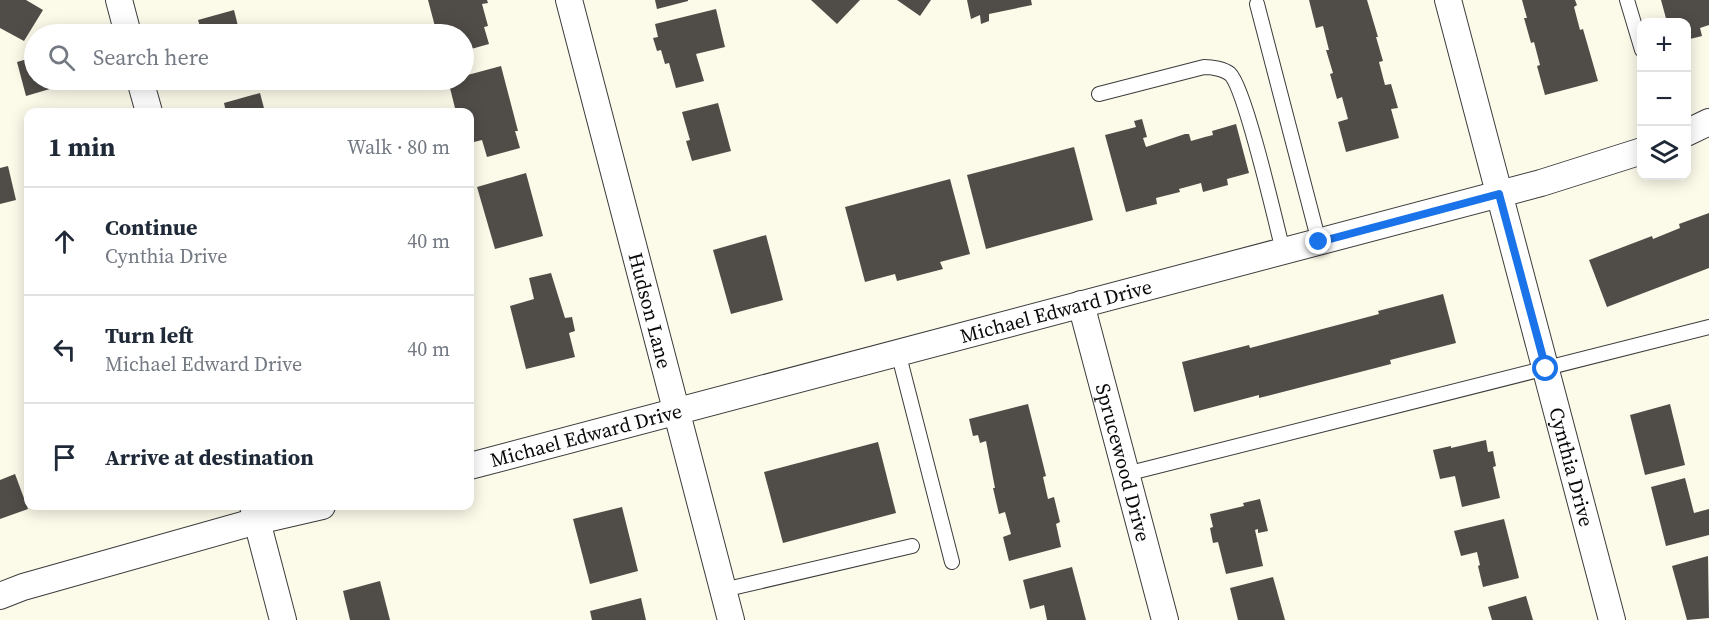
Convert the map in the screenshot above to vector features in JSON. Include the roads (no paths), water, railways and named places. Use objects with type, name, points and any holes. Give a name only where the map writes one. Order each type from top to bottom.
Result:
[{"type":"street","points":[[119,0],[125,24]]},
{"type":"street","name":"Hudson Lane","points":[[568,0],[678,411],[731,620]]},
{"type":"street","name":"Cynthia Drive","points":[[1448,0],[1612,620]]},
{"type":"street","points":[[143,90],[148,108]]},
{"type":"street","points":[[1691,131],[1709,122]]},
{"type":"street","name":"Michael Edward Drive","points":[[474,465],[1541,183],[1637,152]]},
{"type":"street","name":"Sprucewood Drive","points":[[1081,304],[1165,620]]},
{"type":"street","points":[[0,596],[255,513],[283,510]]},
{"type":"street","points":[[255,513],[284,620]]},
{"type":"lane","points":[[1628,0],[1637,35]]},
{"type":"lane","points":[[1257,4],[1319,242]]},
{"type":"lane","points":[[1099,94],[1204,67],[1213,67],[1230,74],[1239,89],[1248,117],[1283,251]]},
{"type":"lane","points":[[1126,474],[1709,327]]},
{"type":"lane","points":[[898,352],[952,562]]},
{"type":"lane","points":[[723,590],[912,546]]}]
